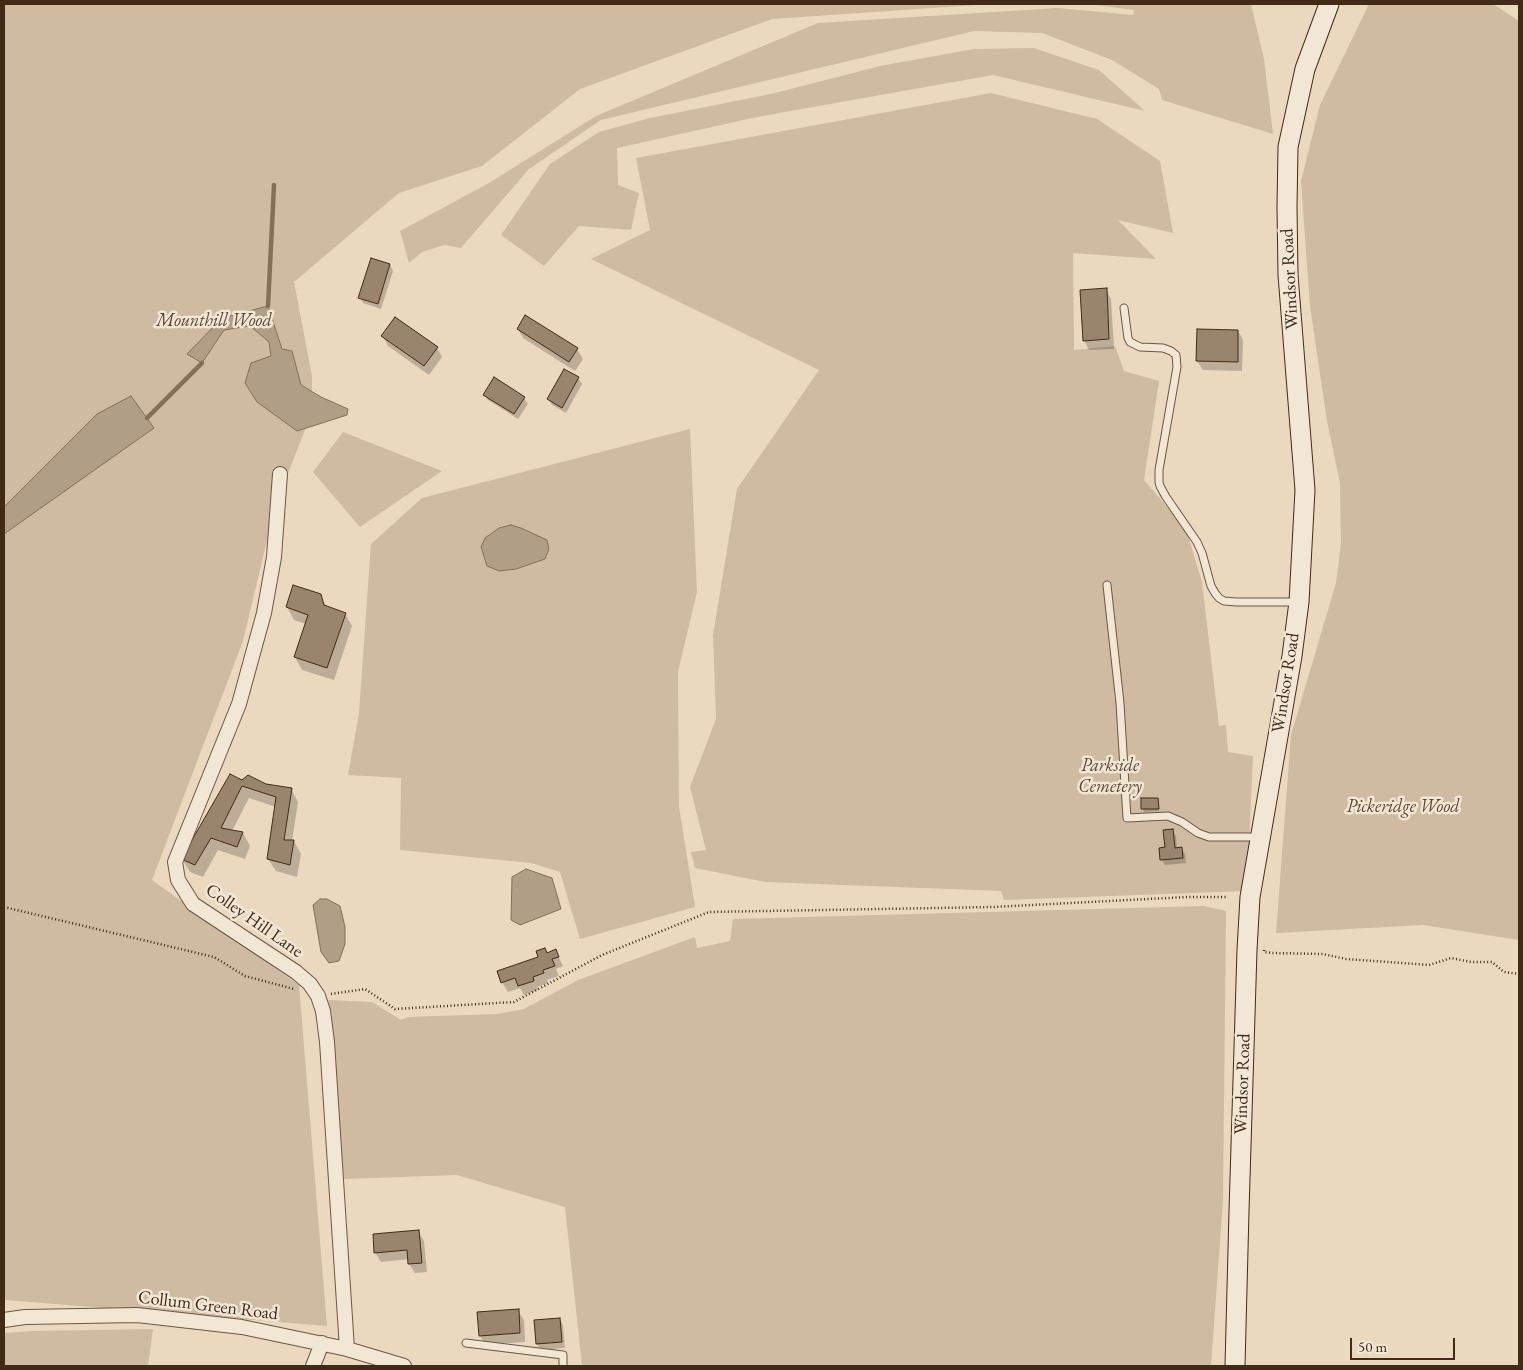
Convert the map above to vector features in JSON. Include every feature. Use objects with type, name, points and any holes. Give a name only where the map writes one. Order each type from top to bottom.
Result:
[{"type":"main road","name":"Windsor Road","points":[[1235,1366],[1250,897],[1292,656],[1299,602],[1305,490],[1288,275],[1288,147],[1305,68],[1330,4]]},
{"type":"street","name":"Colley Hill Lane","points":[[280,474],[274,557],[264,613],[239,704],[175,862],[178,880],[194,904],[296,972],[310,984],[318,996],[324,1011],[347,1349]]},
{"type":"street","name":"Collum Green Road","points":[[4,1320],[25,1317],[137,1315],[242,1327],[347,1349],[404,1366]]},
{"type":"street","points":[[313,1366],[322,1343]]},
{"type":"lane","points":[[1124,308],[1130,342],[1140,347],[1172,350],[1176,355],[1177,367],[1159,470],[1159,482],[1166,497],[1202,553],[1211,586],[1215,593],[1224,601],[1299,602]]},
{"type":"lane","points":[[1107,585],[1120,703],[1126,818],[1168,816],[1209,837],[1260,837]]},
{"type":"lane","points":[[466,1343],[563,1355],[563,1366]]},
{"type":"path","points":[[4,907],[214,957],[245,976],[318,996],[365,989],[396,1008],[514,1002],[602,955],[709,912],[993,907],[1187,897],[1228,897]]},
{"type":"path","points":[[1264,952],[1323,954],[1346,960],[1429,965],[1451,958],[1471,962],[1492,962],[1504,972],[1519,974]]},
{"type":"green space","name":"Mounthill Wood","points":[[4,4],[991,4],[772,19],[580,89],[482,166],[399,193],[294,282],[312,376],[312,412],[275,507],[243,641],[152,880],[299,985],[327,1326],[5,1300]]},
{"type":"green space","points":[[1088,4],[1251,4],[1264,59],[1273,134],[1162,100],[1159,89],[1112,60],[1042,33],[974,31],[601,120],[529,169],[461,248],[444,245],[422,252],[409,263],[400,231],[489,183],[596,116],[818,23],[1058,8],[1133,15],[1134,10]]},
{"type":"green space","name":"Pickeridge Wood","points":[[1369,4],[1493,4],[1519,21],[1519,940],[1423,925],[1276,933],[1291,735],[1336,583],[1341,543],[1340,483],[1327,421],[1310,306],[1301,181],[1320,105]]},
{"type":"green space","points":[[1034,48],[1099,70],[1145,111],[993,75],[757,117],[617,148],[618,185],[639,193],[631,230],[579,226],[544,266],[501,235],[550,164],[599,132],[650,118],[771,94],[880,66],[974,49]]},
{"type":"green space","name":"Parkside Cemetery","points":[[991,93],[1097,119],[1160,161],[1173,233],[1118,220],[1156,259],[1073,253],[1074,350],[1115,346],[1124,371],[1159,381],[1144,480],[1186,529],[1202,582],[1219,726],[1226,725],[1228,752],[1253,756],[1247,891],[1004,900],[1001,891],[765,882],[695,868],[691,852],[706,850],[690,787],[716,719],[713,635],[737,489],[819,370],[591,259],[650,230],[636,158]]},
{"type":"green space","points":[[690,429],[697,592],[678,672],[679,807],[695,907],[580,939],[560,872],[531,863],[400,850],[401,778],[348,775],[359,713],[371,544],[422,498]]},
{"type":"green space","points":[[343,432],[442,471],[360,527],[313,472]]},
{"type":"green space","points":[[1204,906],[1226,911],[1223,1201],[1211,1366],[582,1366],[565,1207],[457,1175],[344,1179],[328,1000],[372,1002],[401,1020],[408,1017],[497,1014],[524,1009],[578,980],[695,937],[697,948],[730,941],[733,919]]},
{"type":"green space","points":[[153,1329],[148,1366],[4,1366],[4,1333]]},
{"type":"shaded area","points":[[268,306],[282,349],[292,351],[301,385],[321,397],[348,409],[347,415],[297,431],[257,402],[245,383],[251,363],[271,356],[269,342],[250,326],[224,330],[202,363],[187,354],[222,318]]},
{"type":"shaded area","points":[[131,396],[154,428],[4,534],[4,507],[97,414]]},
{"type":"shaded area","points":[[511,525],[547,540],[549,549],[545,559],[516,569],[499,571],[487,566],[481,547],[485,538],[499,528]]},
{"type":"shaded area","points":[[526,869],[552,878],[561,909],[520,925],[511,920],[512,877]]},
{"type":"shaded area","points":[[320,899],[327,899],[340,906],[345,927],[345,944],[339,961],[329,963],[321,952],[313,905]]},
{"type":"building","points":[[371,258],[390,264],[378,304],[358,298]]},
{"type":"building","points":[[1107,288],[1109,339],[1083,341],[1080,290]]},
{"type":"building","points":[[525,315],[578,348],[569,362],[517,329]]},
{"type":"building","points":[[395,317],[438,347],[424,366],[381,336]]},
{"type":"building","points":[[1197,329],[1238,330],[1238,362],[1196,361]]},
{"type":"building","points":[[564,369],[579,377],[562,408],[547,399]]},
{"type":"building","points":[[494,377],[525,397],[514,414],[483,395]]},
{"type":"building","points":[[293,585],[321,594],[324,605],[346,613],[327,668],[294,657],[308,615],[286,607]]},
{"type":"building","points":[[230,774],[242,780],[248,775],[266,784],[292,788],[284,840],[294,840],[290,865],[267,859],[276,797],[242,786],[221,828],[243,832],[237,847],[211,838],[195,865],[181,859]]},
{"type":"building","points":[[1141,798],[1158,798],[1159,809],[1141,809]]},
{"type":"building","points":[[1173,829],[1175,848],[1182,847],[1183,858],[1160,860],[1159,848],[1165,847],[1163,830]]},
{"type":"building","points":[[545,948],[547,953],[556,949],[559,957],[552,959],[555,966],[543,970],[544,973],[533,977],[534,981],[518,986],[515,978],[501,983],[497,971],[538,957],[536,951]]},
{"type":"building","points":[[419,1230],[422,1263],[408,1264],[407,1250],[374,1253],[373,1234]]},
{"type":"building","points":[[519,1309],[520,1333],[479,1336],[477,1312]]},
{"type":"building","points":[[560,1318],[562,1342],[536,1344],[534,1320]]},
{"type":"waterway","points":[[268,306],[274,185]]},
{"type":"waterway","points":[[147,418],[202,363]]}]
